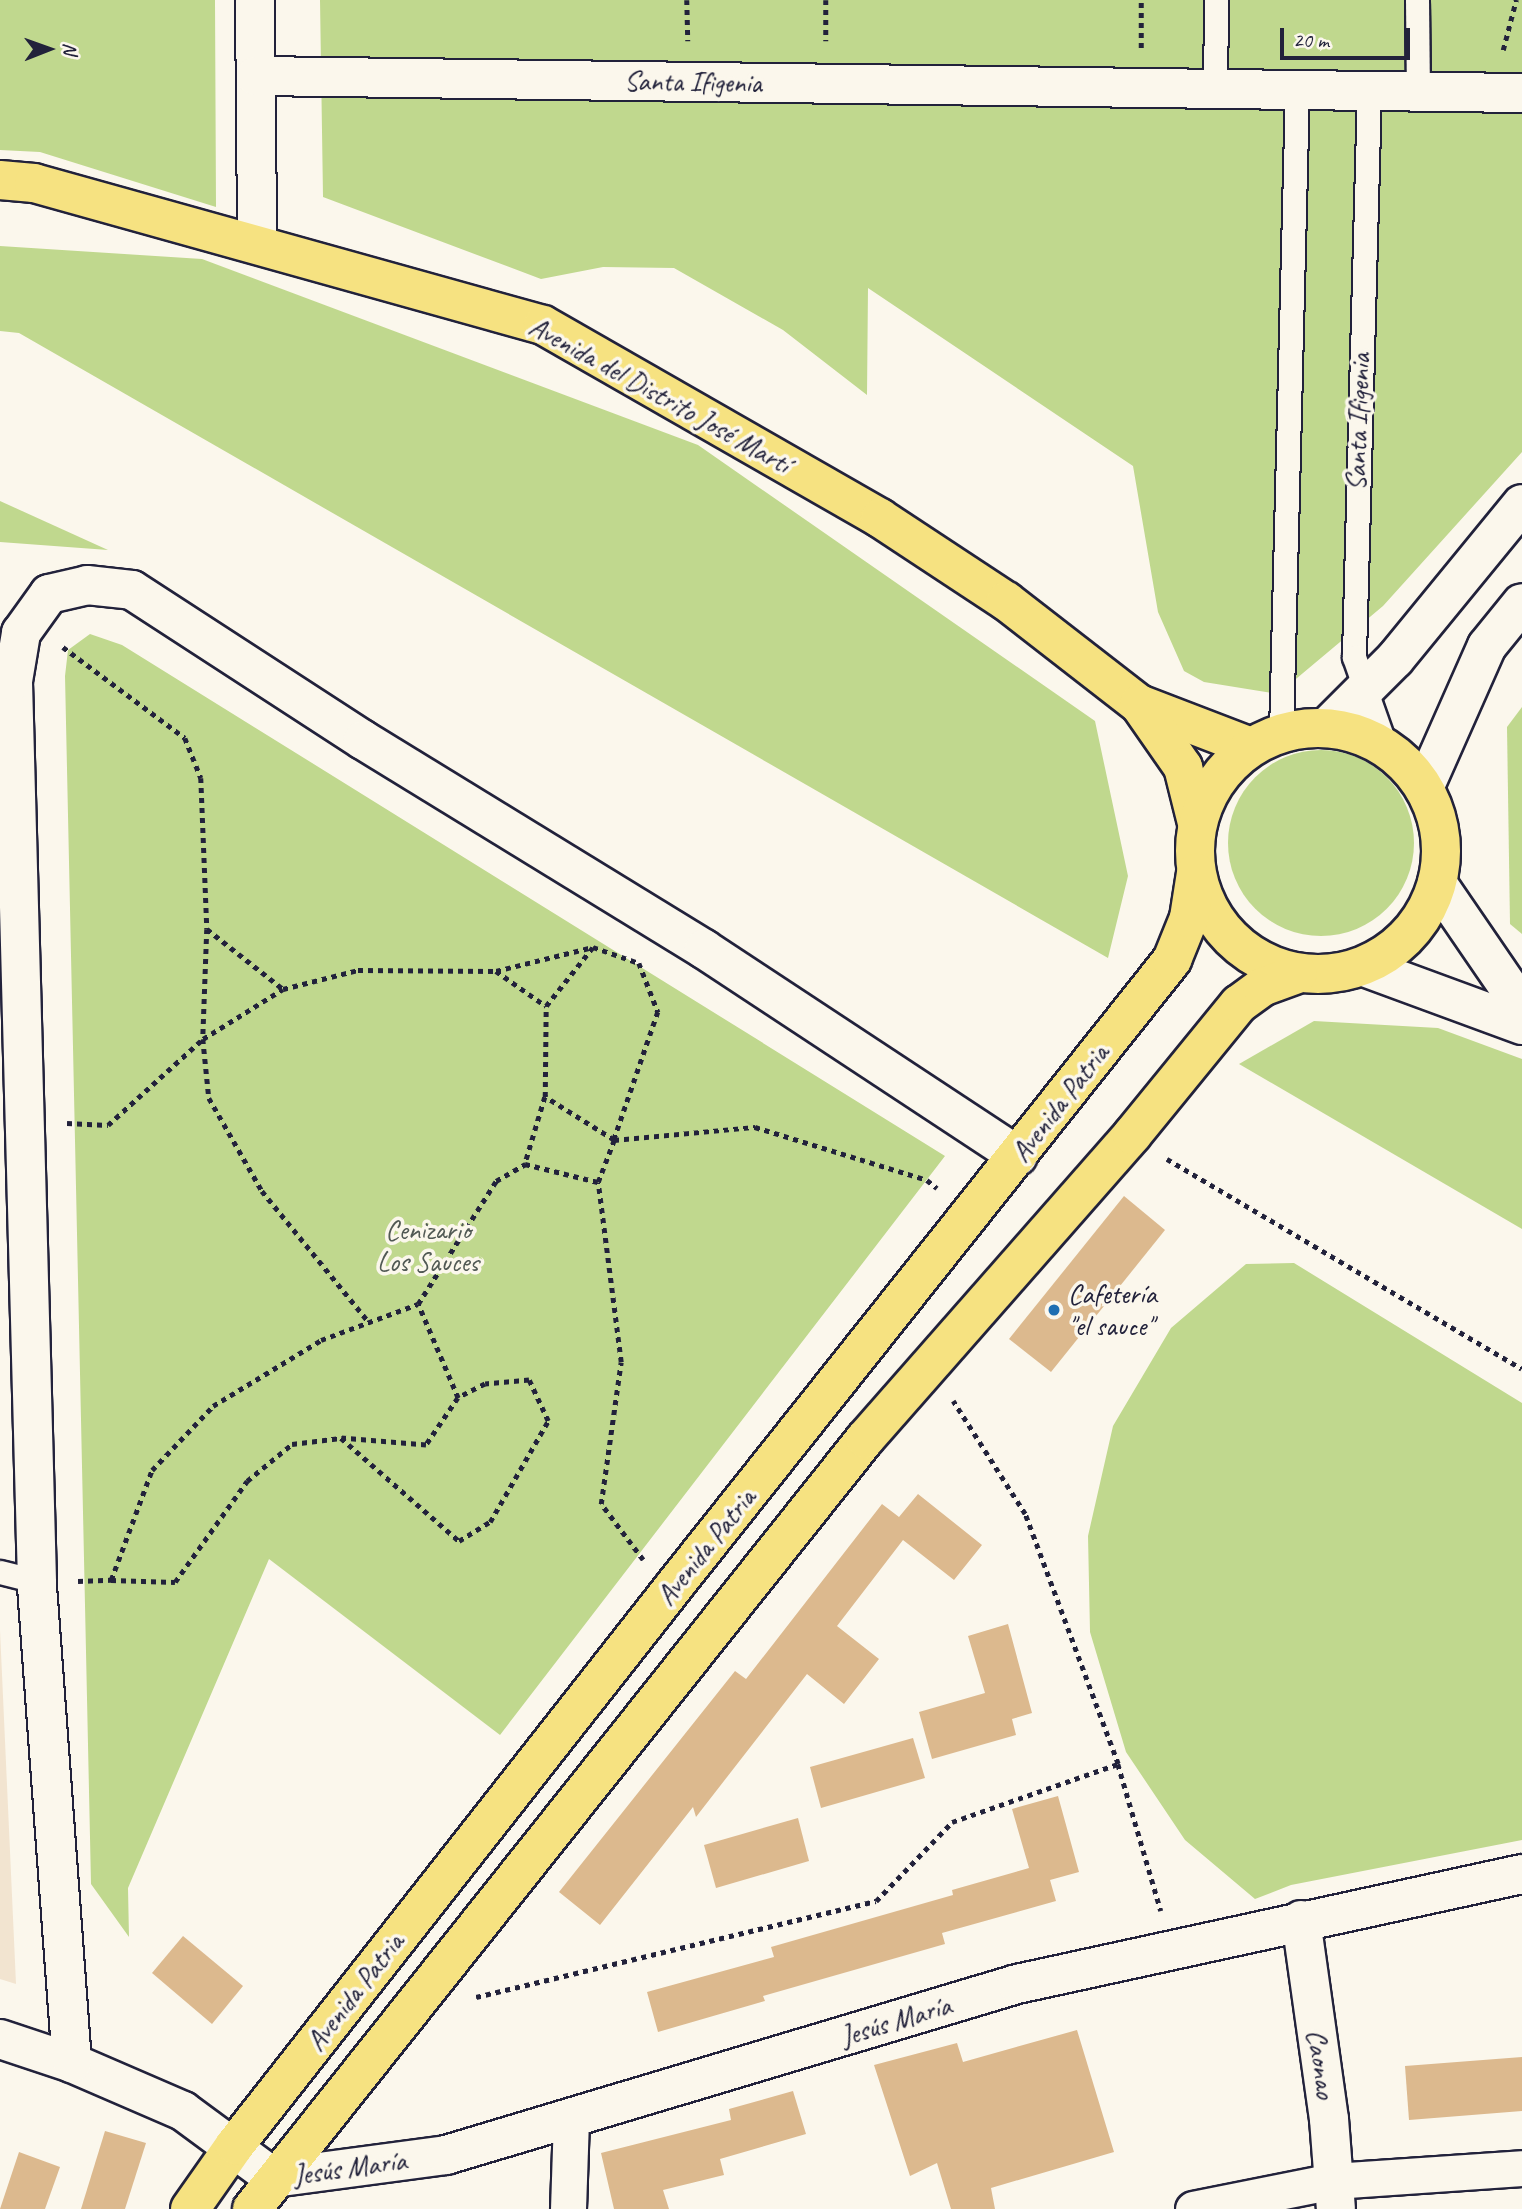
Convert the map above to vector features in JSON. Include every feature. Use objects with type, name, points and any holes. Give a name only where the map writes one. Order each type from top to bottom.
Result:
[{"type":"main road","name":"Avenida del Distrito José Martí","points":[[0,180],[34,183],[543,326],[880,518],[1006,601],[1139,704],[1183,767],[1197,823]]},
{"type":"main road","name":"Avenida del Distrito José Martí","points":[[1139,704],[1266,740]]},
{"type":"main road","points":[[1327,727],[1356,732],[1386,748],[1424,788],[1435,812],[1441,847],[1437,883],[1411,933],[1364,967],[1328,975],[1298,974],[1251,957],[1215,921],[1196,873],[1197,823],[1217,780],[1266,740],[1327,727]]},
{"type":"main road","name":"Avenida Patria","points":[[190,2209],[235,2145],[675,1585],[1172,960],[1189,918],[1196,873]]},
{"type":"main road","name":"Avenida Patria","points":[[252,2209],[274,2178],[866,1439],[1132,1135],[1239,1004],[1262,987],[1298,974]]},
{"type":"street","points":[[255,0],[257,244]]},
{"type":"street","name":"Santa Ifigenia","points":[[256,76],[1507,93]]},
{"type":"street","points":[[1327,727],[1363,694],[1522,504]]},
{"type":"street","points":[[72,2063],[37,1581],[28,1121],[13,681],[19,642],[27,620],[49,594],[87,585],[132,590],[363,740],[704,949],[1018,1156]]},
{"type":"street","points":[[1424,788],[1487,646],[1522,603]]},
{"type":"street","points":[[1437,883],[1522,1007]]},
{"type":"street","points":[[1364,967],[1522,1025]]},
{"type":"street","name":"Jesús María","points":[[274,2178],[446,2155],[1017,1984],[1522,1874]]},
{"type":"street","name":"Caonao","points":[[1301,1920],[1329,2119],[1334,2195]]},
{"type":"street","points":[[0,2039],[72,2063],[183,2111],[235,2145],[274,2178]]},
{"type":"street","points":[[568,2209],[571,2118]]},
{"type":"street","points":[[1193,2209],[1334,2195],[1522,2168]]},
{"type":"lane","points":[[1215,88],[1216,0]]},
{"type":"lane","points":[[1417,0],[1418,92]]},
{"type":"lane","points":[[1266,740],[1297,90]]},
{"type":"lane","name":"Santa Ifigenia","points":[[1370,90],[1354,581],[1354,657],[1363,694],[1386,748]]},
{"type":"lane","points":[[0,1572],[37,1581]]},
{"type":"path","points":[[1507,93],[1516,0]]},
{"type":"path","points":[[27,620],[185,738],[201,778],[207,929],[203,1039],[209,1098],[262,1191],[368,1321]]},
{"type":"path","points":[[207,929],[283,989]]},
{"type":"path","points":[[28,1121],[108,1125],[203,1039],[283,989],[358,970],[496,971],[593,947],[639,963],[658,1012],[598,1182],[621,1362],[601,1504],[638,1556],[675,1585]]},
{"type":"path","points":[[111,1580],[152,1470],[214,1406],[321,1340],[418,1304],[496,1181],[525,1164],[545,1097],[546,1006],[593,947]]},
{"type":"path","points":[[496,971],[546,1006]]},
{"type":"path","points":[[545,1097],[614,1140],[755,1127],[927,1180],[971,1214]]},
{"type":"path","points":[[1132,1135],[1522,1369]]},
{"type":"path","points":[[525,1164],[598,1182]]},
{"type":"path","points":[[418,1304],[458,1398]]},
{"type":"path","points":[[930,1365],[1025,1514],[1118,1764],[1172,1949]]},
{"type":"path","points":[[37,1581],[175,1582],[247,1481],[292,1444],[341,1438],[426,1445],[458,1398],[485,1384],[529,1380],[548,1421],[490,1522],[459,1541],[341,1438]]},
{"type":"path","points":[[407,2014],[876,1901],[952,1822],[1118,1764]]},
{"type":"shaded area","points":[[0,1630],[16,1984],[0,1979]]},
{"type":"green space","points":[[0,0],[215,0],[216,207],[40,152],[0,150]]},
{"type":"green space","points":[[320,0],[1522,0],[1522,452],[1383,606],[1278,694],[1204,682],[1184,671],[1158,612],[1133,466],[868,288],[867,395],[783,330],[674,268],[603,267],[541,279],[323,197]]},
{"type":"green space","points":[[0,246],[202,259],[698,445],[1095,721],[1128,876],[1108,958],[19,333],[0,331]]},
{"type":"green space","points":[[0,501],[108,550],[0,542]]},
{"type":"green space","name":"Cenizario Los Sauces","points":[[90,634],[122,645],[945,1156],[500,1735],[269,1559],[128,1888],[129,1937],[91,1884],[65,676],[68,650]]},
{"type":"green space","points":[[1522,707],[1522,934],[1510,924],[1507,727]]},
{"type":"green space","points":[[1321,750],[1356,757],[1387,777],[1407,808],[1414,843],[1407,878],[1387,909],[1356,929],[1321,936],[1286,929],[1255,909],[1235,878],[1228,843],[1235,808],[1255,777],[1286,757]]},
{"type":"green space","points":[[1314,1021],[1438,1028],[1522,1059],[1522,1229],[1239,1064]]},
{"type":"green space","points":[[1294,1263],[1522,1403],[1522,1840],[1291,1885],[1255,1899],[1185,1840],[1126,1752],[1090,1632],[1088,1536],[1113,1426],[1171,1328],[1246,1264]]},
{"type":"building","points":[[1124,1196],[1165,1230],[1051,1372],[1009,1339]]},
{"type":"building","points":[[918,1494],[982,1545],[954,1580],[903,1540],[837,1626],[879,1659],[844,1704],[807,1674],[696,1817],[693,1807],[600,1925],[559,1892],[735,1671],[746,1679],[882,1504],[899,1517]]},
{"type":"building","points":[[1008,1624],[1032,1713],[1012,1719],[1016,1735],[932,1759],[919,1712],[985,1693],[968,1636]]},
{"type":"building","points":[[913,1738],[925,1778],[821,1808],[810,1767]]},
{"type":"building","points":[[1058,1796],[1079,1872],[1050,1880],[1056,1901],[942,1933],[945,1944],[763,1996],[765,2001],[658,2032],[647,1992],[774,1957],[771,1947],[953,1895],[952,1890],[1029,1868],[1012,1809]]},
{"type":"building","points":[[798,1818],[809,1861],[716,1888],[704,1845]]},
{"type":"building","points":[[183,1936],[243,1986],[212,2024],[152,1973]]},
{"type":"building","points":[[1077,2030],[1114,2152],[991,2188],[995,2209],[951,2209],[937,2163],[910,2176],[874,2065],[957,2043],[963,2062]]},
{"type":"building","points":[[1522,2057],[1522,2111],[1409,2120],[1405,2066]]},
{"type":"building","points":[[793,2091],[806,2134],[720,2159],[724,2175],[663,2190],[669,2209],[614,2209],[601,2153],[731,2120],[729,2109]]},
{"type":"building","points":[[105,2131],[146,2143],[125,2209],[81,2209]]},
{"type":"building","points":[[19,2152],[60,2167],[45,2209],[0,2209]]},
{"type":"place","name":"Cafetería \"el sauce\"","points":[[1054,1310]]}]
